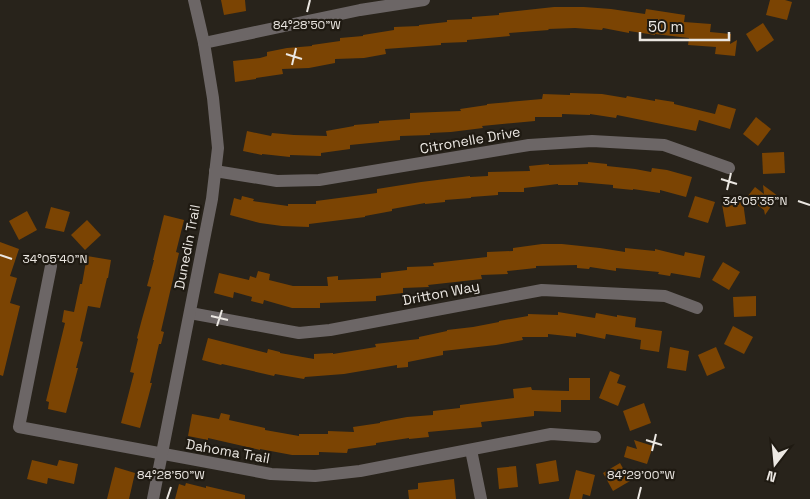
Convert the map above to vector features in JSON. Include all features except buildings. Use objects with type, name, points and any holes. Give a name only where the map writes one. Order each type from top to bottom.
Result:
[{"type":"street","name":"Dunedin Trail","points":[[153,499],[212,199],[218,148],[213,98],[204,43],[194,0]]},
{"type":"street","points":[[204,43],[360,10],[416,1]]},
{"type":"street","name":"Citronelle Drive","points":[[215,170],[277,181],[319,180],[529,145],[592,141],[664,146],[729,168]]},
{"type":"street","name":"Dahoma Trail","points":[[51,266],[19,427],[271,474],[315,476],[360,471],[551,434],[595,437]]},
{"type":"street","name":"Dritton Way","points":[[190,313],[299,333],[330,330],[542,290],[665,296],[697,308]]},
{"type":"street","points":[[471,450],[480,499]]}]
